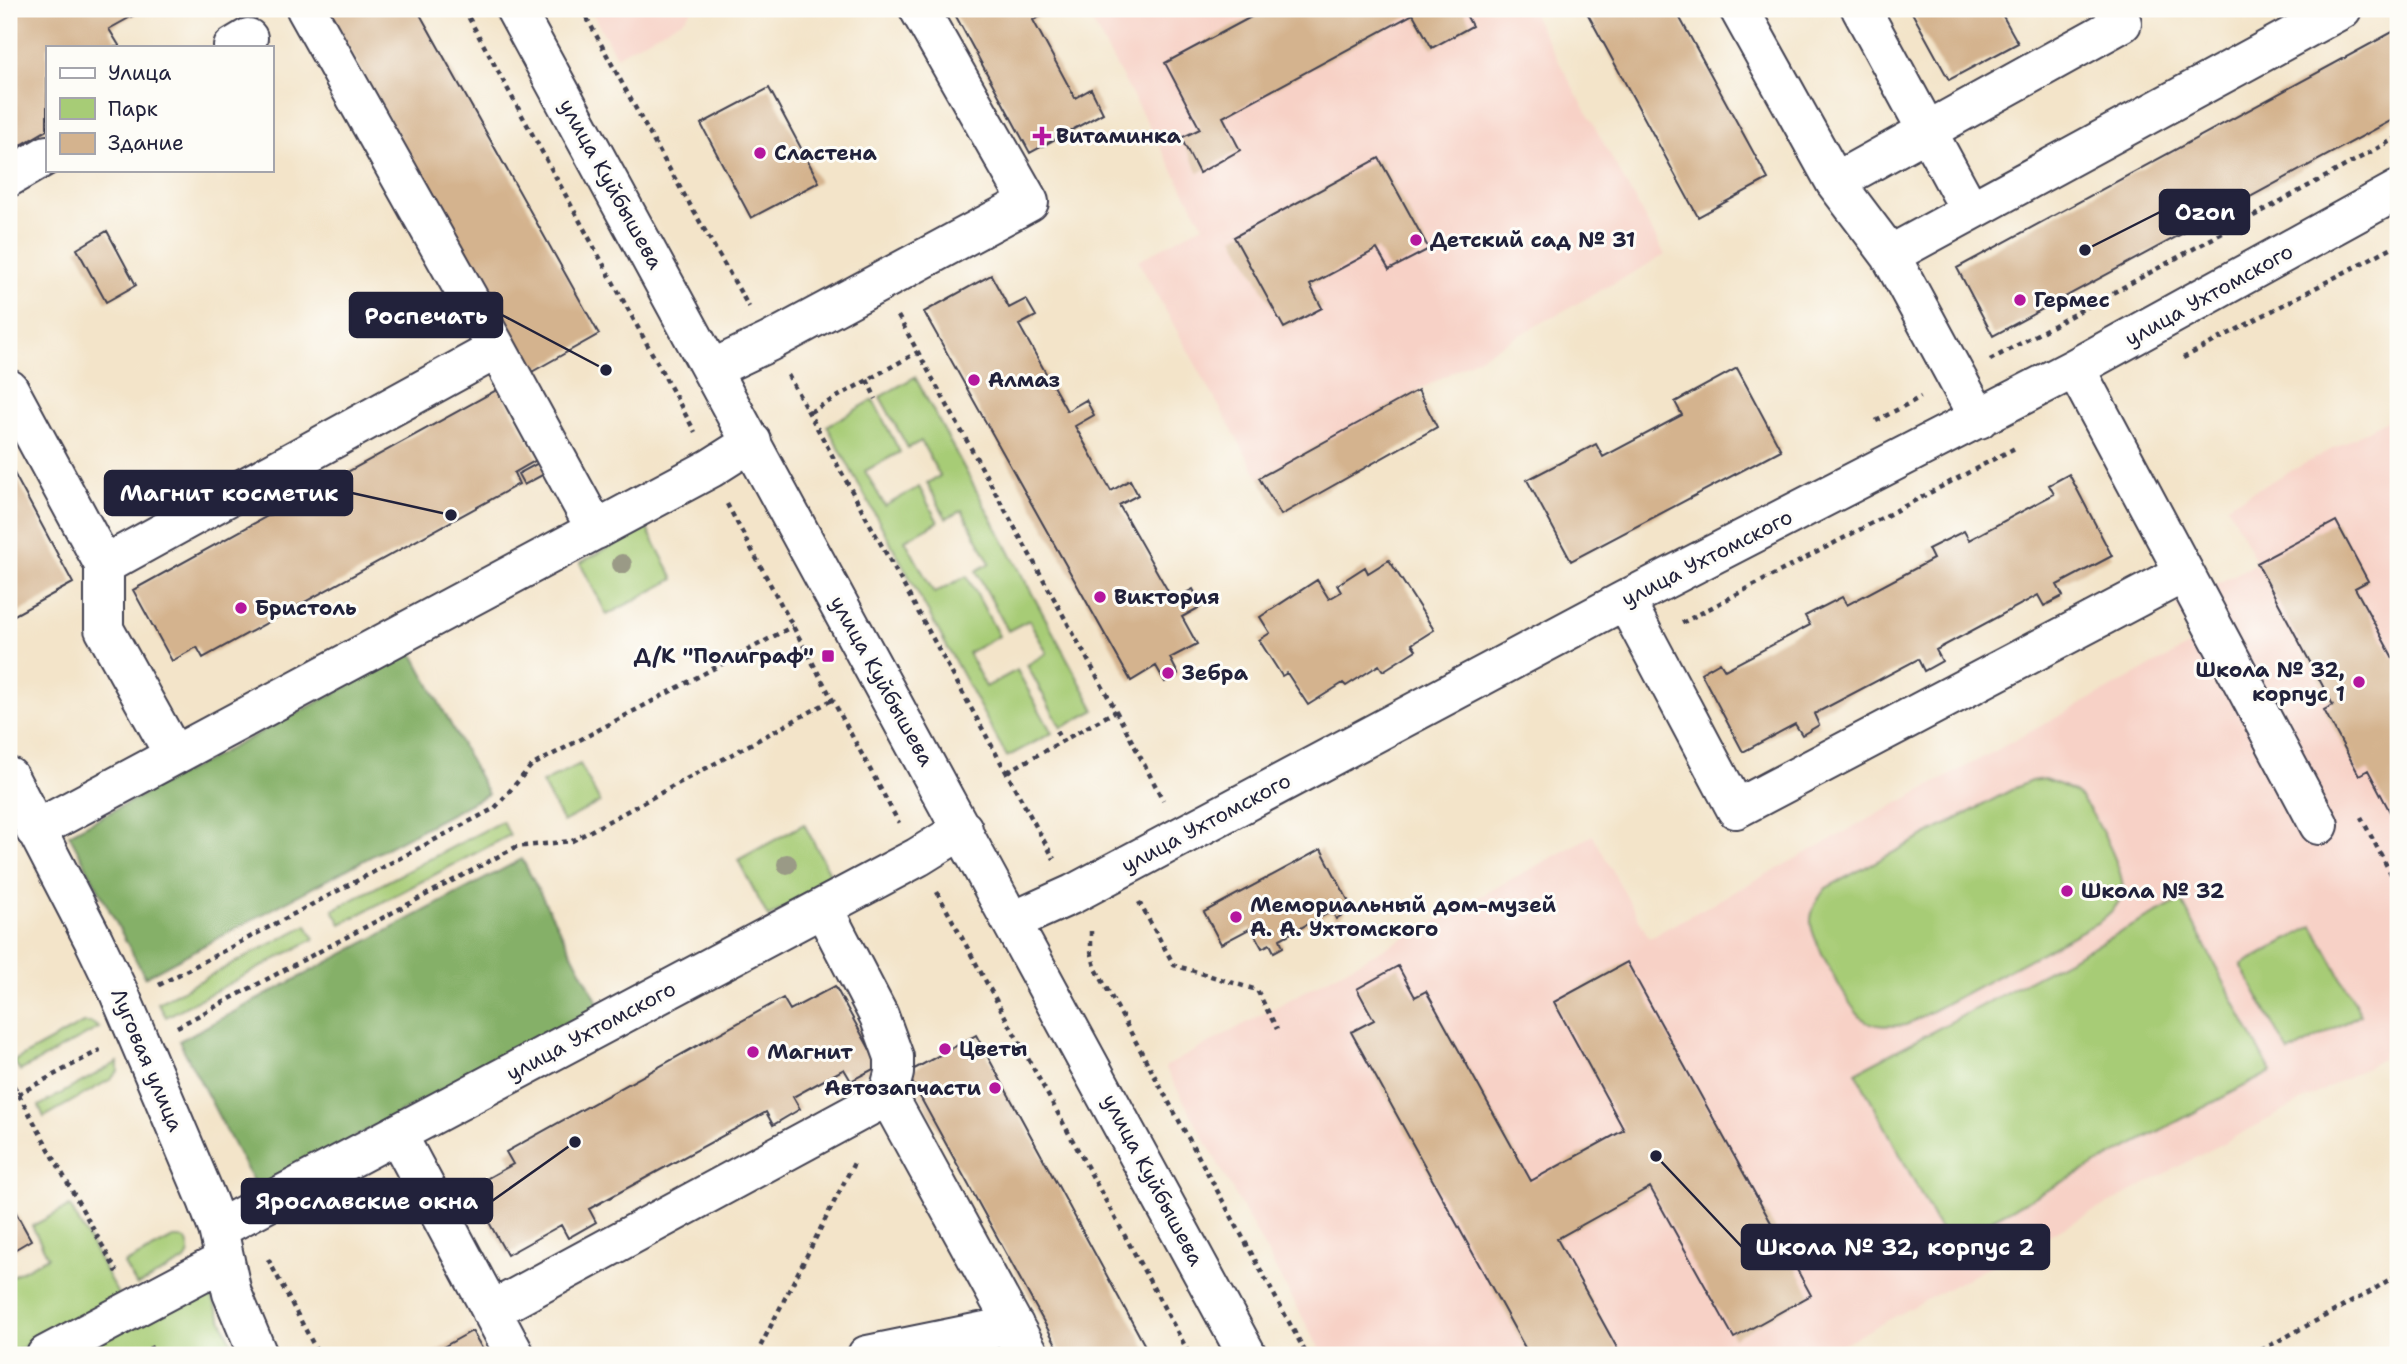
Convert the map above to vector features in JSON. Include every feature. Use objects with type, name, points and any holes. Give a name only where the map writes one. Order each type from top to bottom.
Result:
[{"type":"street","points":[[306,9],[596,530]]},
{"type":"street","name":"улица Куйбышева","points":[[515,9],[1247,1355]]},
{"type":"street","points":[[712,369],[769,342],[1028,202],[919,9]]},
{"type":"street","points":[[1739,9],[1835,182],[1890,255],[1979,419]]},
{"type":"street","points":[[1861,9],[1970,210]]},
{"type":"street","points":[[1835,182],[2122,23],[2115,9]]},
{"type":"street","points":[[1890,255],[2343,9]]},
{"type":"street","points":[[9,177],[46,156]]},
{"type":"street","name":"улица Ухтомского","points":[[1013,921],[1073,894],[1625,600],[1979,419],[2398,190]]},
{"type":"street","points":[[104,565],[497,349]]},
{"type":"street","points":[[2075,368],[2319,825]]},
{"type":"street","points":[[9,389],[104,565],[104,629],[174,755]]},
{"type":"street","points":[[24,824],[174,755],[711,468],[752,442]]},
{"type":"street","points":[[1625,600],[1736,810],[2184,573]]},
{"type":"street","name":"Луговая улица","points":[[9,777],[24,824],[94,941],[228,1235],[232,1293],[258,1355]]},
{"type":"street","name":"улица Ухтомского","points":[[46,1355],[228,1235],[397,1134],[918,857],[963,829]]},
{"type":"street","points":[[823,908],[879,1017],[894,1057],[894,1073],[888,1096],[1022,1340],[867,1355]]},
{"type":"street","points":[[491,1311],[888,1096]]},
{"type":"street","points":[[397,1134],[515,1355]]},
{"type":"path","points":[[464,9],[702,445],[719,489],[1190,1355]]},
{"type":"path","points":[[582,9],[655,144],[810,412],[1091,927],[1094,967],[1307,1355]]},
{"type":"path","points":[[879,283],[1164,802]]},
{"type":"path","points":[[810,412],[918,352]]},
{"type":"path","points":[[867,380],[876,399]]},
{"type":"path","points":[[135,1030],[151,989],[495,808],[531,766],[793,626]]},
{"type":"path","points":[[9,1099],[135,1030],[172,1029],[516,847],[572,841],[833,699]]},
{"type":"path","points":[[1007,772],[1116,711]]},
{"type":"path","points":[[1056,731],[1062,741]]},
{"type":"path","points":[[1139,902],[1174,965],[1257,990],[1277,1029]]},
{"type":"path","points":[[9,1077],[121,1278]]},
{"type":"path","points":[[756,1355],[856,1158]]},
{"type":"path","points":[[228,1235],[281,1280],[319,1355]]},
{"type":"path","points":[[2252,1355],[2370,1292],[2398,1274]]},
{"type":"shaded area","points":[[590,9],[693,9],[684,19],[616,56]]},
{"type":"shaded area","name":"Детский сад № 31","points":[[1085,9],[1530,9],[1665,255],[1259,478],[1138,261],[1203,225]]},
{"type":"shaded area","name":"Школа № 32","points":[[2398,414],[2398,1013],[2395,1015],[2382,1059],[1822,1355],[1323,1355],[1165,1067],[1593,835],[1649,938],[2196,642],[2176,605],[2257,563],[2227,505]]},
{"type":"green space","points":[[915,377],[1095,710],[1061,728],[1027,665],[1047,653],[1029,620],[1008,631],[976,571],[990,563],[962,510],[946,518],[927,483],[940,476],[921,441],[908,448],[880,397]]},
{"type":"green space","points":[[873,400],[900,452],[865,471],[885,506],[919,487],[938,522],[905,540],[934,593],[967,576],[999,636],[968,653],[986,687],[1017,670],[1052,733],[1007,757],[827,426]]},
{"type":"green space","points":[[646,527],[674,579],[607,615],[580,563]]},
{"type":"green space","points":[[412,652],[488,794],[145,977],[69,834]]},
{"type":"green space","points":[[580,764],[600,802],[563,822],[542,783]]},
{"type":"green space","points":[[2044,779],[2079,795],[2094,818],[2120,872],[2122,893],[2116,906],[2099,922],[1906,1025],[1878,1025],[1863,1019],[1841,989],[1813,931],[1812,913],[1826,888],[2015,788]]},
{"type":"green space","points":[[502,821],[510,835],[341,924],[333,910]]},
{"type":"green space","points":[[804,824],[834,881],[768,917],[738,860]]},
{"type":"green space","points":[[522,859],[600,1006],[257,1189],[179,1041]]},
{"type":"green space","points":[[2181,900],[2271,1072],[1947,1243],[1856,1072]]},
{"type":"green space","points":[[307,925],[314,939],[166,1017],[158,1003]]},
{"type":"green space","points":[[2313,926],[2361,1014],[2289,1053],[2241,965]]},
{"type":"green space","points":[[83,1023],[92,1023],[99,1028],[20,1071],[14,1061]]},
{"type":"green space","points":[[118,1062],[118,1071],[111,1079],[44,1117],[39,1106]]},
{"type":"green space","points":[[70,1206],[119,1296],[9,1355],[9,1278],[48,1257],[32,1226]]},
{"type":"green space","points":[[173,1238],[186,1240],[189,1251],[184,1261],[137,1286],[124,1264]]},
{"type":"green space","points":[[201,1289],[212,1298],[237,1355],[71,1355]]},
{"type":"building","points":[[9,9],[145,9],[109,29],[119,46],[46,46],[46,131],[9,152]]},
{"type":"building","points":[[327,9],[417,9],[599,334],[530,373]]},
{"type":"building","points":[[952,9],[1047,9],[1049,12],[1033,20],[1075,98],[1091,89],[1103,113],[1030,153]]},
{"type":"building","points":[[1266,9],[1463,9],[1472,26],[1432,48],[1413,14],[1223,117],[1240,150],[1199,173],[1181,138],[1200,129],[1165,63]]},
{"type":"building","points":[[1585,9],[1675,9],[1768,179],[1698,217]]},
{"type":"building","points":[[1910,9],[1999,9],[2018,43],[1949,80]]},
{"type":"building","points":[[2398,29],[2398,117],[1993,336],[1957,268]]},
{"type":"building","name":"Сластена","points":[[769,88],[819,182],[751,218],[701,124]]},
{"type":"building","points":[[1379,158],[1429,249],[1389,270],[1377,249],[1310,285],[1322,308],[1284,328],[1234,237]]},
{"type":"building","points":[[107,231],[136,285],[106,302],[77,249]]},
{"type":"building","points":[[991,275],[1009,308],[1026,299],[1036,316],[1019,325],[1067,411],[1086,400],[1094,415],[1075,426],[1111,491],[1130,480],[1138,495],[1119,505],[1173,600],[1193,589],[1202,606],[1182,617],[1197,644],[1170,658],[1178,674],[1165,682],[1156,666],[1131,681],[924,312]]},
{"type":"building","points":[[1737,368],[1781,450],[1571,561],[1527,480],[1596,444],[1603,457],[1682,415],[1675,402]]},
{"type":"building","points":[[500,388],[538,459],[514,473],[519,484],[203,658],[197,647],[172,661],[133,590]]},
{"type":"building","points":[[1418,390],[1437,427],[1281,515],[1259,478]]},
{"type":"building","points":[[540,462],[546,473],[524,485],[518,474]]},
{"type":"building","points":[[9,464],[73,583],[9,618]]},
{"type":"building","points":[[2069,474],[2112,556],[2057,585],[2063,596],[2044,606],[2038,595],[1936,650],[1942,661],[1924,671],[1918,659],[1814,714],[1819,725],[1802,735],[1795,724],[1743,752],[1701,673],[1720,662],[1725,670],[1810,625],[1805,616],[1842,597],[1847,605],[1933,559],[1928,549],[1964,531],[1969,540],[2054,494],[2049,485]]},
{"type":"building","name":"Школа № 32, корпус 1","points":[[2336,521],[2368,581],[2355,588],[2393,658],[2398,655],[2398,827],[2368,770],[2359,775],[2324,710],[2333,705],[2257,563]]},
{"type":"building","points":[[1389,560],[1434,630],[1412,644],[1416,650],[1383,671],[1379,665],[1308,705],[1287,673],[1282,676],[1259,640],[1270,633],[1260,617],[1317,580],[1329,599],[1341,592],[1337,585],[1365,567],[1368,573]]},
{"type":"building","points":[[1321,849],[1349,902],[1342,906],[1345,913],[1336,919],[1332,911],[1280,939],[1283,947],[1274,952],[1270,944],[1262,948],[1251,928],[1221,944],[1204,912]]},
{"type":"building","points":[[1627,962],[1811,1295],[1734,1338],[1650,1187],[1557,1239],[1621,1355],[1529,1355],[1351,1032],[1374,1020],[1357,989],[1398,966],[1415,997],[1426,991],[1531,1181],[1624,1130],[1554,1002]]},
{"type":"building","points":[[835,986],[879,1066],[851,1081],[844,1069],[793,1097],[800,1109],[773,1125],[766,1112],[589,1209],[596,1222],[568,1238],[561,1225],[507,1255],[470,1188],[513,1164],[506,1152],[783,998],[790,1010]]},
{"type":"building","points":[[976,1035],[1150,1355],[1062,1355],[907,1073]]},
{"type":"building","points":[[9,1200],[31,1240],[9,1253]]},
{"type":"building","points":[[472,1331],[486,1355],[429,1355]]},
{"type":"place","name":"Витаминка","points":[[1042,136]]},
{"type":"place","name":"Сластена","points":[[760,153]]},
{"type":"place","name":"Детский сад № 31","points":[[1416,240]]},
{"type":"place","name":"Ozon","points":[[2085,250]]},
{"type":"place","name":"Гермес","points":[[2020,300]]},
{"type":"place","name":"Роспечать","points":[[606,370]]},
{"type":"place","name":"Алмаз","points":[[974,380]]},
{"type":"place","name":"Магнит косметик","points":[[451,515]]},
{"type":"place","name":"Виктория","points":[[1100,597]]},
{"type":"place","name":"Бристоль","points":[[241,608]]},
{"type":"place","name":"Д/К \"Полиграф\"","points":[[828,656]]},
{"type":"place","name":"Зебра","points":[[1168,673]]},
{"type":"place","name":"Школа № 32, корпус 1","points":[[2359,682]]},
{"type":"place","name":"Школа № 32","points":[[2067,891]]},
{"type":"place","name":"Мемориальный дом-музей А. А. Ухтомского","points":[[1236,917]]},
{"type":"place","name":"Цветы","points":[[945,1049]]},
{"type":"place","name":"Магнит","points":[[753,1052]]},
{"type":"place","name":"Автозапчасти","points":[[995,1088]]},
{"type":"place","name":"Ярославские окна","points":[[575,1142]]},
{"type":"place","name":"Школа № 32, корпус 2","points":[[1656,1156]]}]
